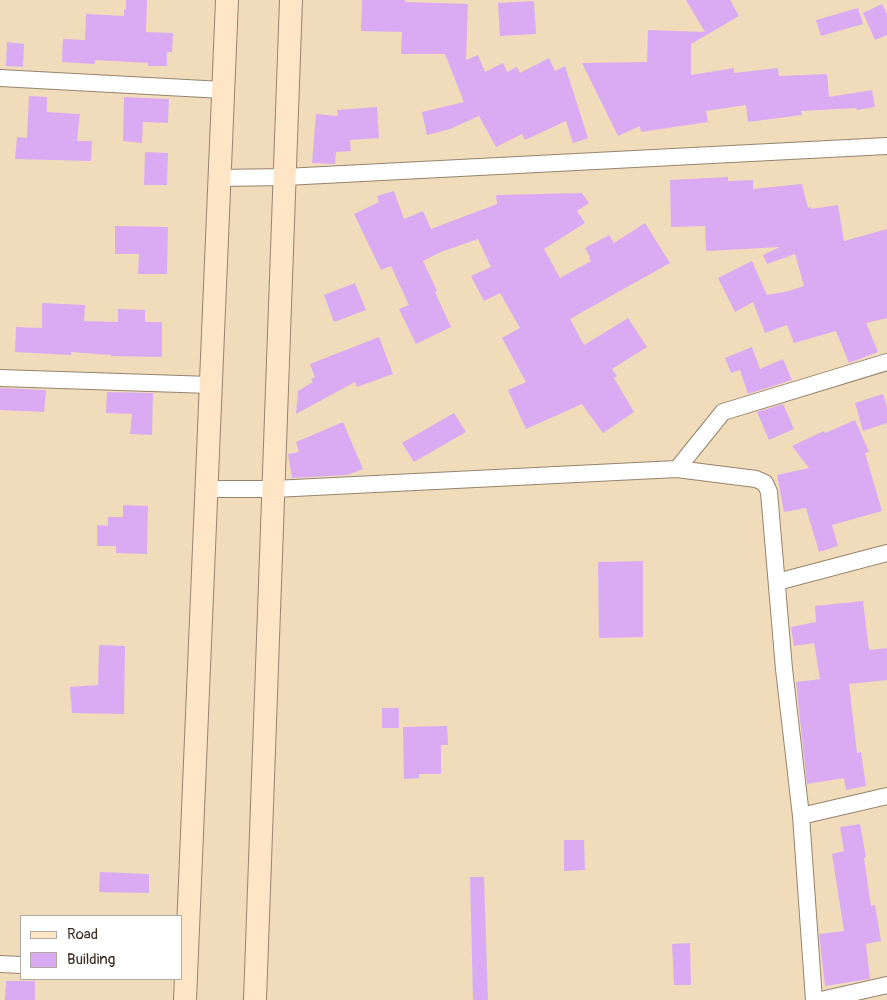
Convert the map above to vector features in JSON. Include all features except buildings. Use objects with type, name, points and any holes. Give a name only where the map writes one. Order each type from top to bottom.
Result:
[{"type":"main road","points":[[185,1000],[184,970],[227,0]]},
{"type":"main road","points":[[255,1000],[291,0]]},
{"type":"street","points":[[0,78],[223,90]]},
{"type":"street","points":[[219,178],[285,177],[887,146]]},
{"type":"street","points":[[677,469],[722,412],[887,362]]},
{"type":"street","points":[[0,378],[211,385]]},
{"type":"street","points":[[206,488],[274,488],[677,469],[756,479],[765,483],[769,492],[784,669],[801,816],[814,1000]]},
{"type":"street","points":[[777,582],[887,553]]},
{"type":"street","points":[[801,816],[887,796]]},
{"type":"street","points":[[0,964],[20,965]]},
{"type":"street","points":[[821,1000],[887,985]]}]
